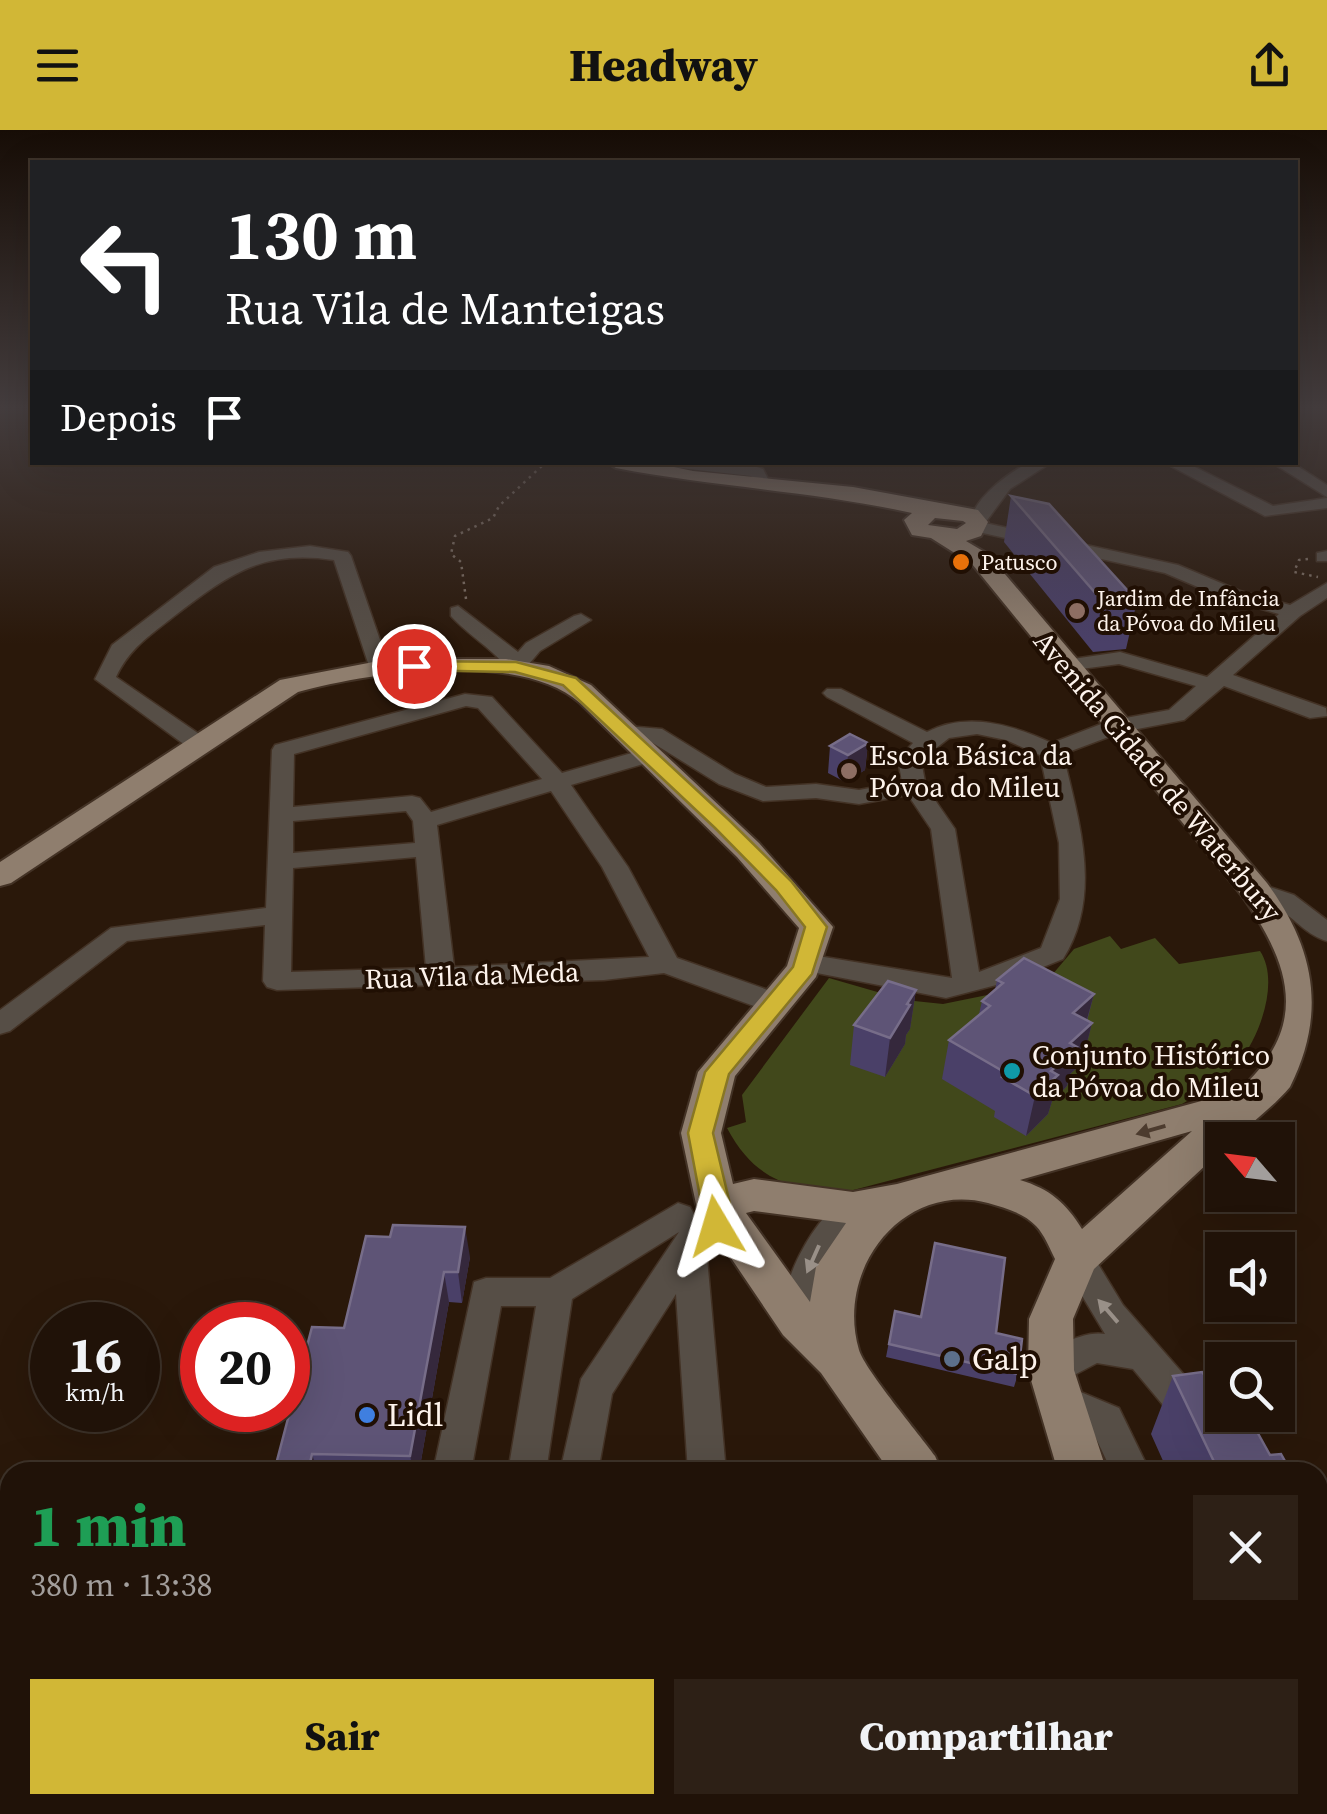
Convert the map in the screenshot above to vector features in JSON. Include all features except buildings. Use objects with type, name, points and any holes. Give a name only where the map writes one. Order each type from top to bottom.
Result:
[{"type":"main road","points":[[799,487],[853,493],[933,514],[970,515],[978,528],[940,535],[920,530],[933,514]]},
{"type":"main road","name":"Avenida Cidade de Waterbury","points":[[978,528],[1066,666],[1283,927],[1299,958],[1310,1005],[1296,1051],[1277,1077],[1076,1259]]},
{"type":"main road","points":[[0,876],[197,743],[289,686],[328,672],[380,666],[516,667],[570,682],[784,886],[816,927],[806,963],[717,1072],[700,1133],[695,1224],[848,1374],[911,1462]]},
{"type":"main road","points":[[695,1224],[754,1195],[853,1208],[977,1184],[1245,1103]]},
{"type":"main road","points":[[848,1374],[853,1298],[867,1260],[887,1236],[920,1213],[977,1184],[1024,1197],[1052,1215],[1076,1259],[1050,1319],[1054,1384],[1074,1462]]},
{"type":"main road","points":[[848,1374],[831,1310],[838,1266],[866,1228],[903,1198]]},
{"type":"main road","points":[[798,1322],[815,1362],[885,1462]]},
{"type":"street","points":[[1005,487],[978,528],[1172,568],[1234,595],[1293,612]]},
{"type":"street","points":[[1221,487],[1271,512],[1327,502]]},
{"type":"street","points":[[197,743],[105,678],[119,650],[220,570],[259,558],[310,551],[342,556],[380,666]]},
{"type":"street","points":[[967,984],[944,828],[914,787],[909,759],[925,740],[957,729],[989,728],[1019,735],[1051,751],[1117,726],[1176,714],[1293,612],[1327,589]]},
{"type":"street","points":[[463,612],[479,635],[510,656],[516,667],[533,646],[581,620]]},
{"type":"street","points":[[1066,666],[1120,658],[1217,681],[1318,713]]},
{"type":"street","points":[[834,693],[925,740]]},
{"type":"street","points":[[0,1024],[120,934],[278,914],[282,750],[475,700],[484,702],[556,780],[615,866],[666,964],[775,1004]]},
{"type":"street","points":[[622,730],[654,734],[726,779],[763,794],[816,791],[858,797],[914,787]]},
{"type":"street","points":[[806,963],[946,989],[1053,953],[1074,899],[1070,844],[1051,751]]},
{"type":"street","points":[[425,821],[556,780],[650,756]]},
{"type":"street","points":[[281,815],[412,804],[425,821],[441,976]]},
{"type":"street","points":[[280,862],[428,849]]},
{"type":"street","points":[[1255,890],[1285,901],[1327,933]]},
{"type":"street","name":"Rua Vila da Meda","points":[[278,914],[276,981],[604,971],[666,964]]},
{"type":"street","points":[[798,1322],[802,1291],[822,1240],[853,1208]]},
{"type":"street","points":[[454,1462],[486,1292],[556,1292],[695,1224]]},
{"type":"street","points":[[695,1224],[707,1462]]},
{"type":"street","points":[[581,1462],[594,1390],[695,1224]]},
{"type":"street","points":[[1076,1259],[1092,1292],[1234,1462]]},
{"type":"street","points":[[528,1462],[556,1292]]},
{"type":"street","points":[[1126,1462],[1106,1420],[1054,1384],[1094,1347],[1149,1358]]},
{"type":"street","points":[[706,1431],[724,1462]]},
{"type":"path","points":[[463,612],[461,562],[452,554],[455,536],[494,518],[500,506],[520,487]]},
{"type":"green space","points":[[1110,936],[1121,949],[1155,938],[1179,964],[1260,951],[1266,963],[1265,1008],[1247,1051],[1227,1074],[1182,1104],[838,1194],[802,1188],[772,1177],[748,1158],[727,1128],[746,1122],[742,1095],[829,978],[905,1000],[943,1004],[1022,988],[1052,975],[1074,949]]},
{"type":"place","name":"Patusco","points":[[961,562]]},
{"type":"place","name":"Jardim de Infância da Póvoa do Mileu","points":[[1077,611]]},
{"type":"place","name":"Escola Básica da Póvoa do Mileu","points":[[849,771]]},
{"type":"place","name":"Conjunto Histórico da Póvoa do Mileu","points":[[1012,1071]]},
{"type":"place","name":"Galp","points":[[952,1359]]},
{"type":"place","name":"Lidl","points":[[367,1415]]},
{"type":"route","points":[[414,666],[516,667],[570,682],[722,824],[784,886],[816,927],[804,968],[717,1072],[700,1133],[716,1204],[716,1226]]}]
